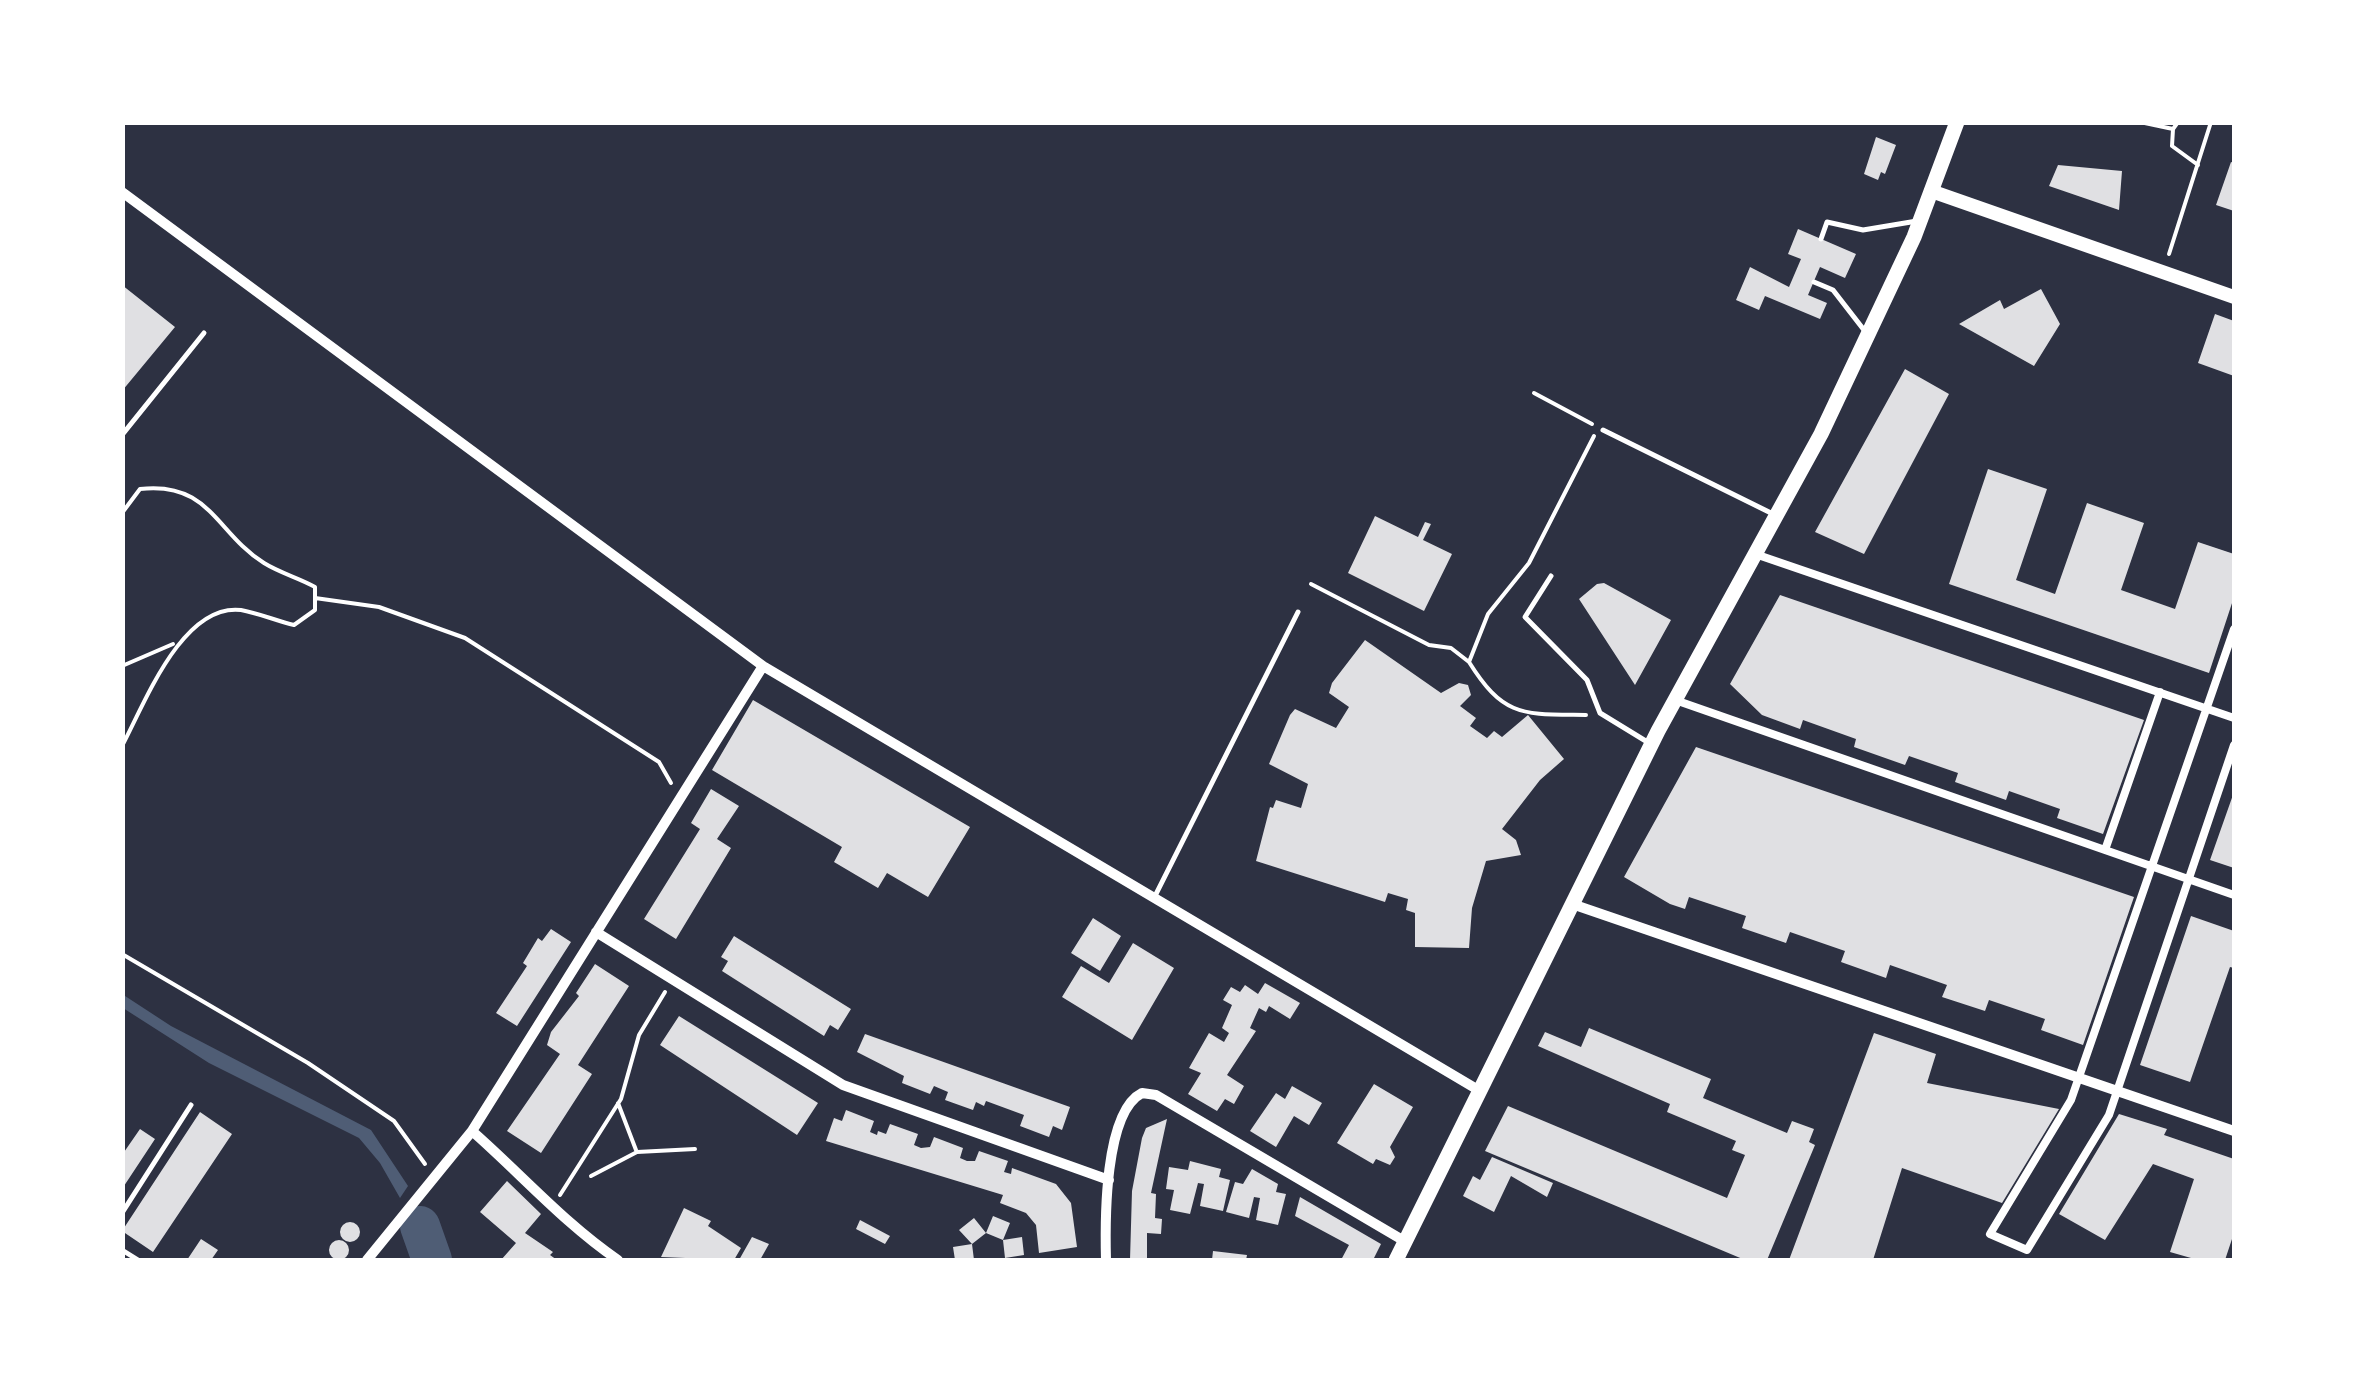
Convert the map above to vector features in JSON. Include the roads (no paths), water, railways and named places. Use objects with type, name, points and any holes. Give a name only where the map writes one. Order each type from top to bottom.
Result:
[{"type":"main road","points":[[1396,1260],[1652,744],[1778,517],[1868,336],[1920,221],[1957,122]]},
{"type":"street","points":[[1931,191],[2234,297]]},
{"type":"street","points":[[122,192],[762,666],[1480,1091]]},
{"type":"street","points":[[1758,554],[2234,718]]},
{"type":"street","points":[[2234,629],[2071,1100],[1990,1234],[2027,1250],[2109,1115],[2234,745]]},
{"type":"street","points":[[367,1260],[472,1131],[762,666]]},
{"type":"street","points":[[2105,850],[2160,692]]},
{"type":"street","points":[[1675,700],[2234,896]]},
{"type":"street","points":[[1572,904],[2234,1131]]},
{"type":"street","points":[[596,932],[843,1085],[1109,1180]]},
{"type":"street","points":[[1106,1260],[1109,1180],[1124,1110],[1136,1096],[1156,1094],[1406,1242]]},
{"type":"street","points":[[472,1131],[574,1229],[618,1260]]},
{"type":"lane","points":[[1821,239],[1828,222],[1863,230],[1920,221]]},
{"type":"lane","points":[[1814,282],[1833,290],[1868,336]]},
{"type":"lane","points":[[122,435],[204,333]]},
{"type":"lane","points":[[1604,430],[1778,517]]},
{"type":"lane","points":[[1550,576],[1525,618],[1587,680],[1600,714],[1652,744]]},
{"type":"lane","points":[[1154,898],[1298,612]]},
{"type":"lane","points":[[122,1214],[191,1105]]},
{"type":"lane","points":[[122,1250],[138,1260]]},
{"type":"water","points":[[122,994],[171,1026],[371,1130],[408,1186],[400,1198],[380,1163],[359,1138],[209,1063],[123,1008]]},
{"type":"waterway","points":[[420,1226],[432,1260]]}]
